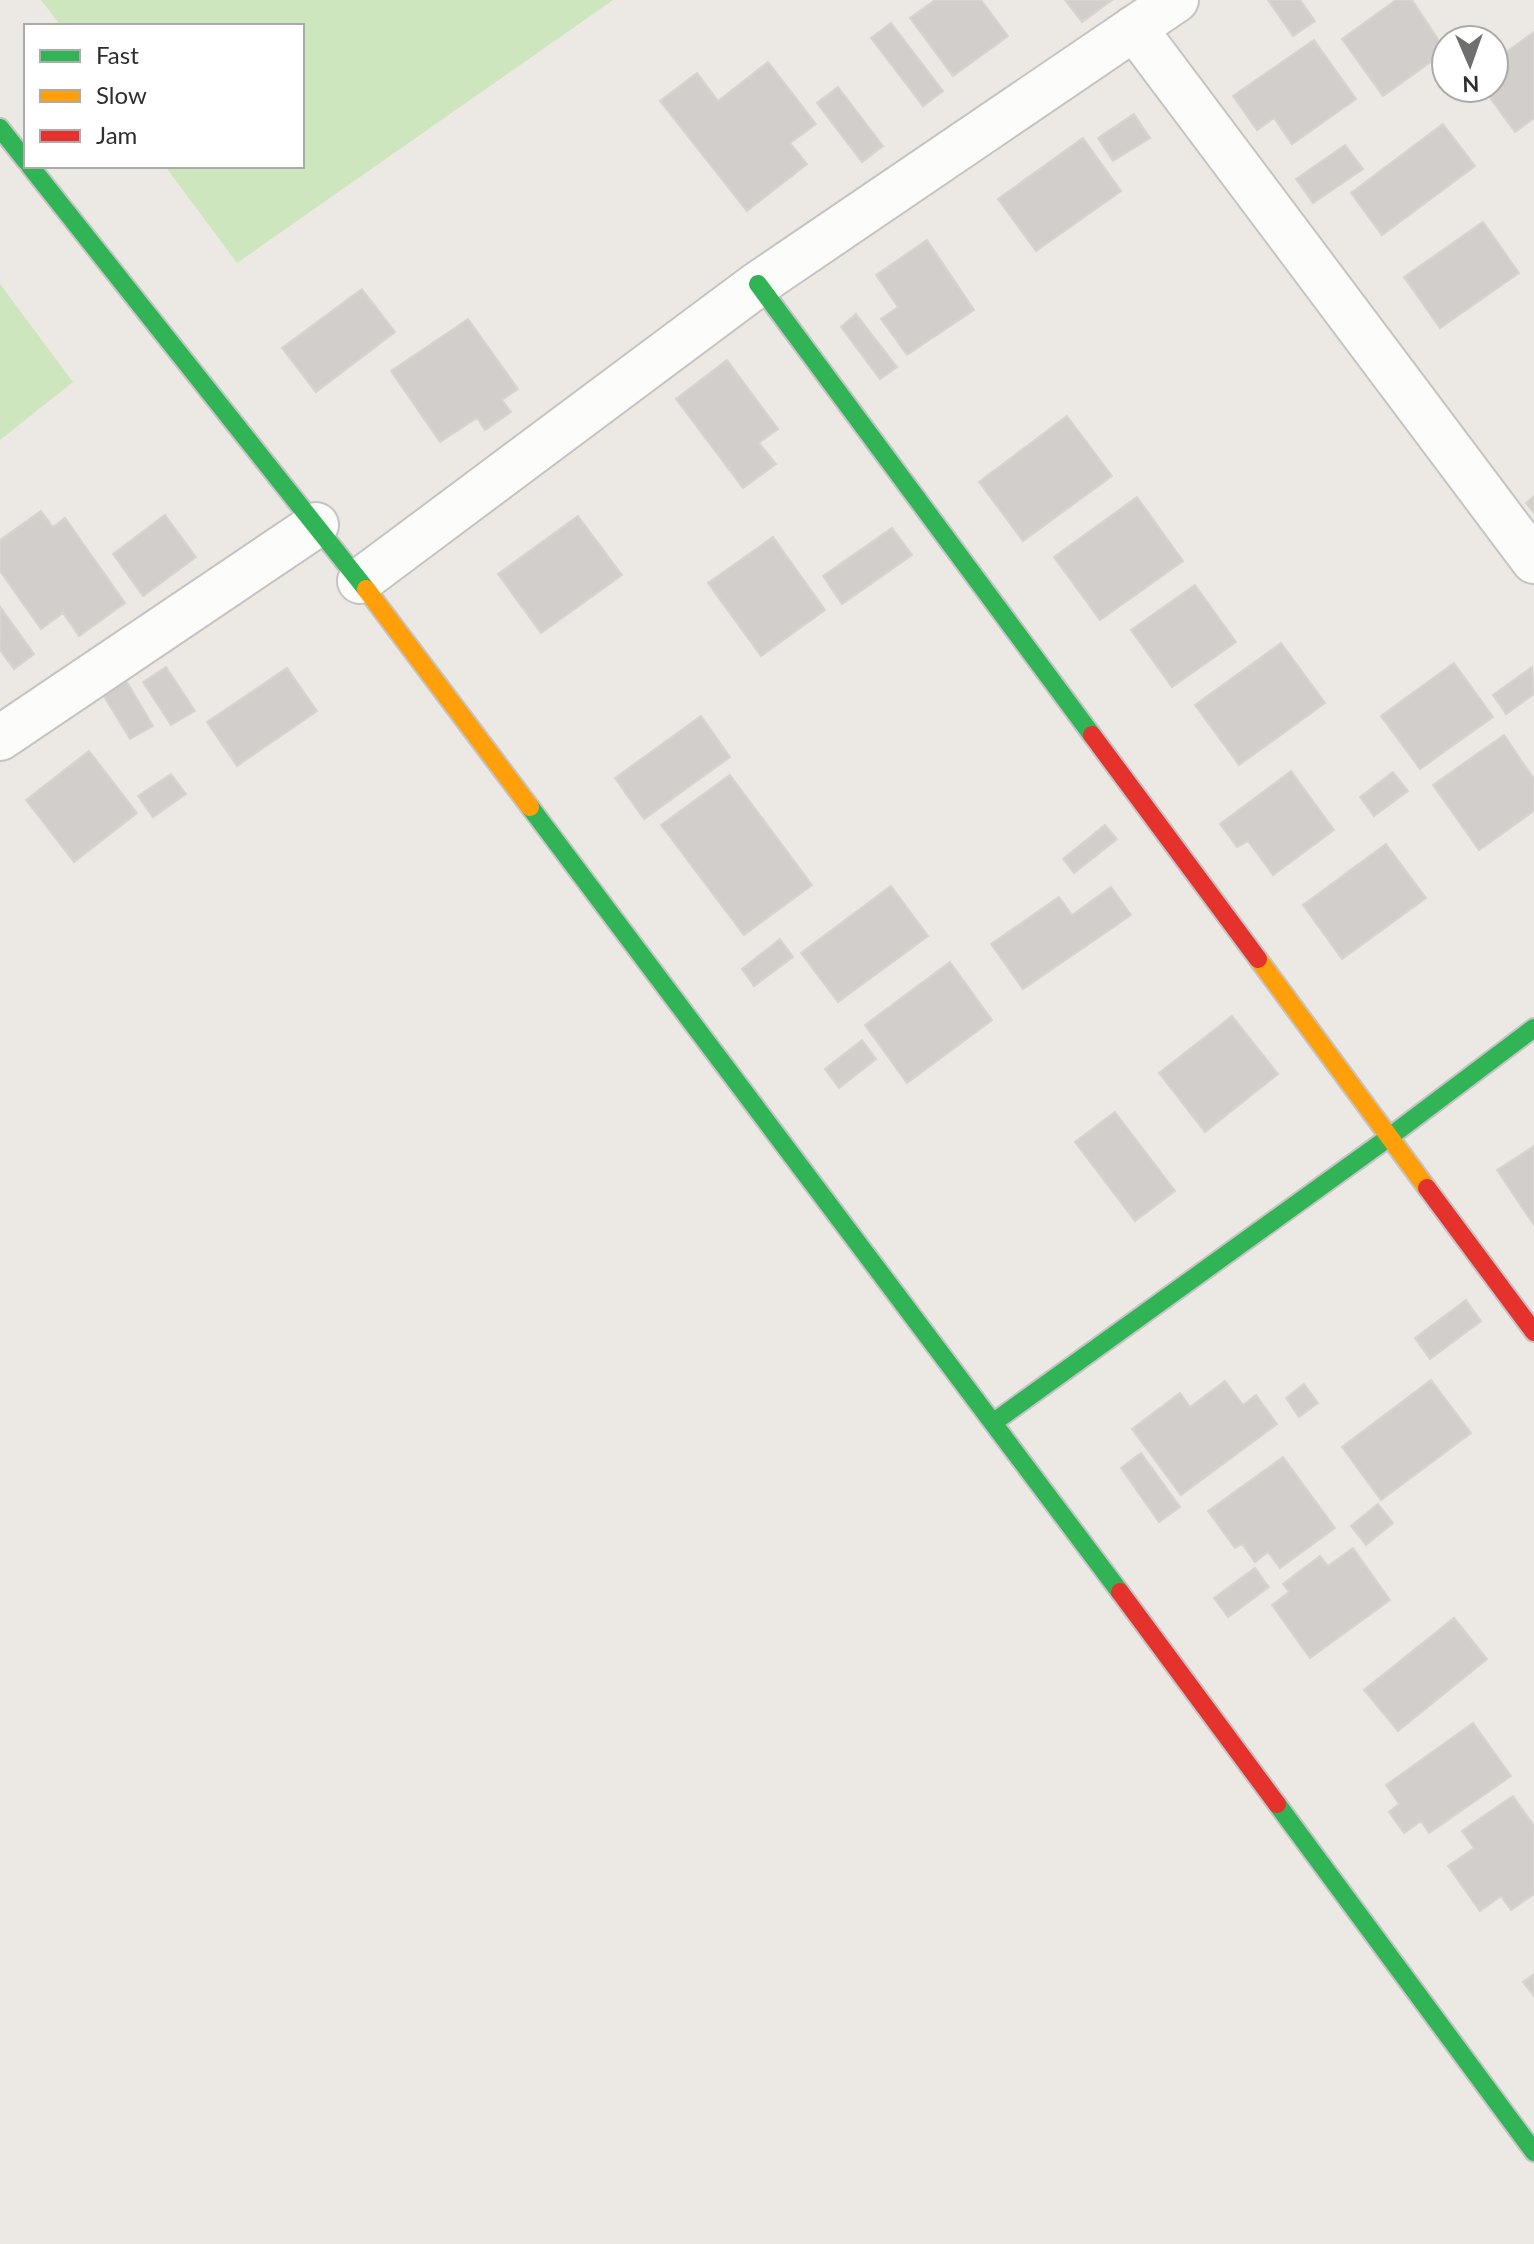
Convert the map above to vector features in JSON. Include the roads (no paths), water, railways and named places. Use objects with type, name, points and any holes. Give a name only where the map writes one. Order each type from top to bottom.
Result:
[{"type":"street","points":[[360,581],[758,284],[1176,0]]},
{"type":"street","points":[[1134,28],[1534,561]]},
{"type":"street","points":[[0,128],[24,158]]},
{"type":"street","points":[[32,168],[360,581],[994,1422],[1534,2152]]},
{"type":"street","points":[[758,284],[1534,1332]]},
{"type":"street","points":[[0,738],[316,525]]},
{"type":"street","points":[[994,1422],[1388,1138],[1534,1028]]}]
